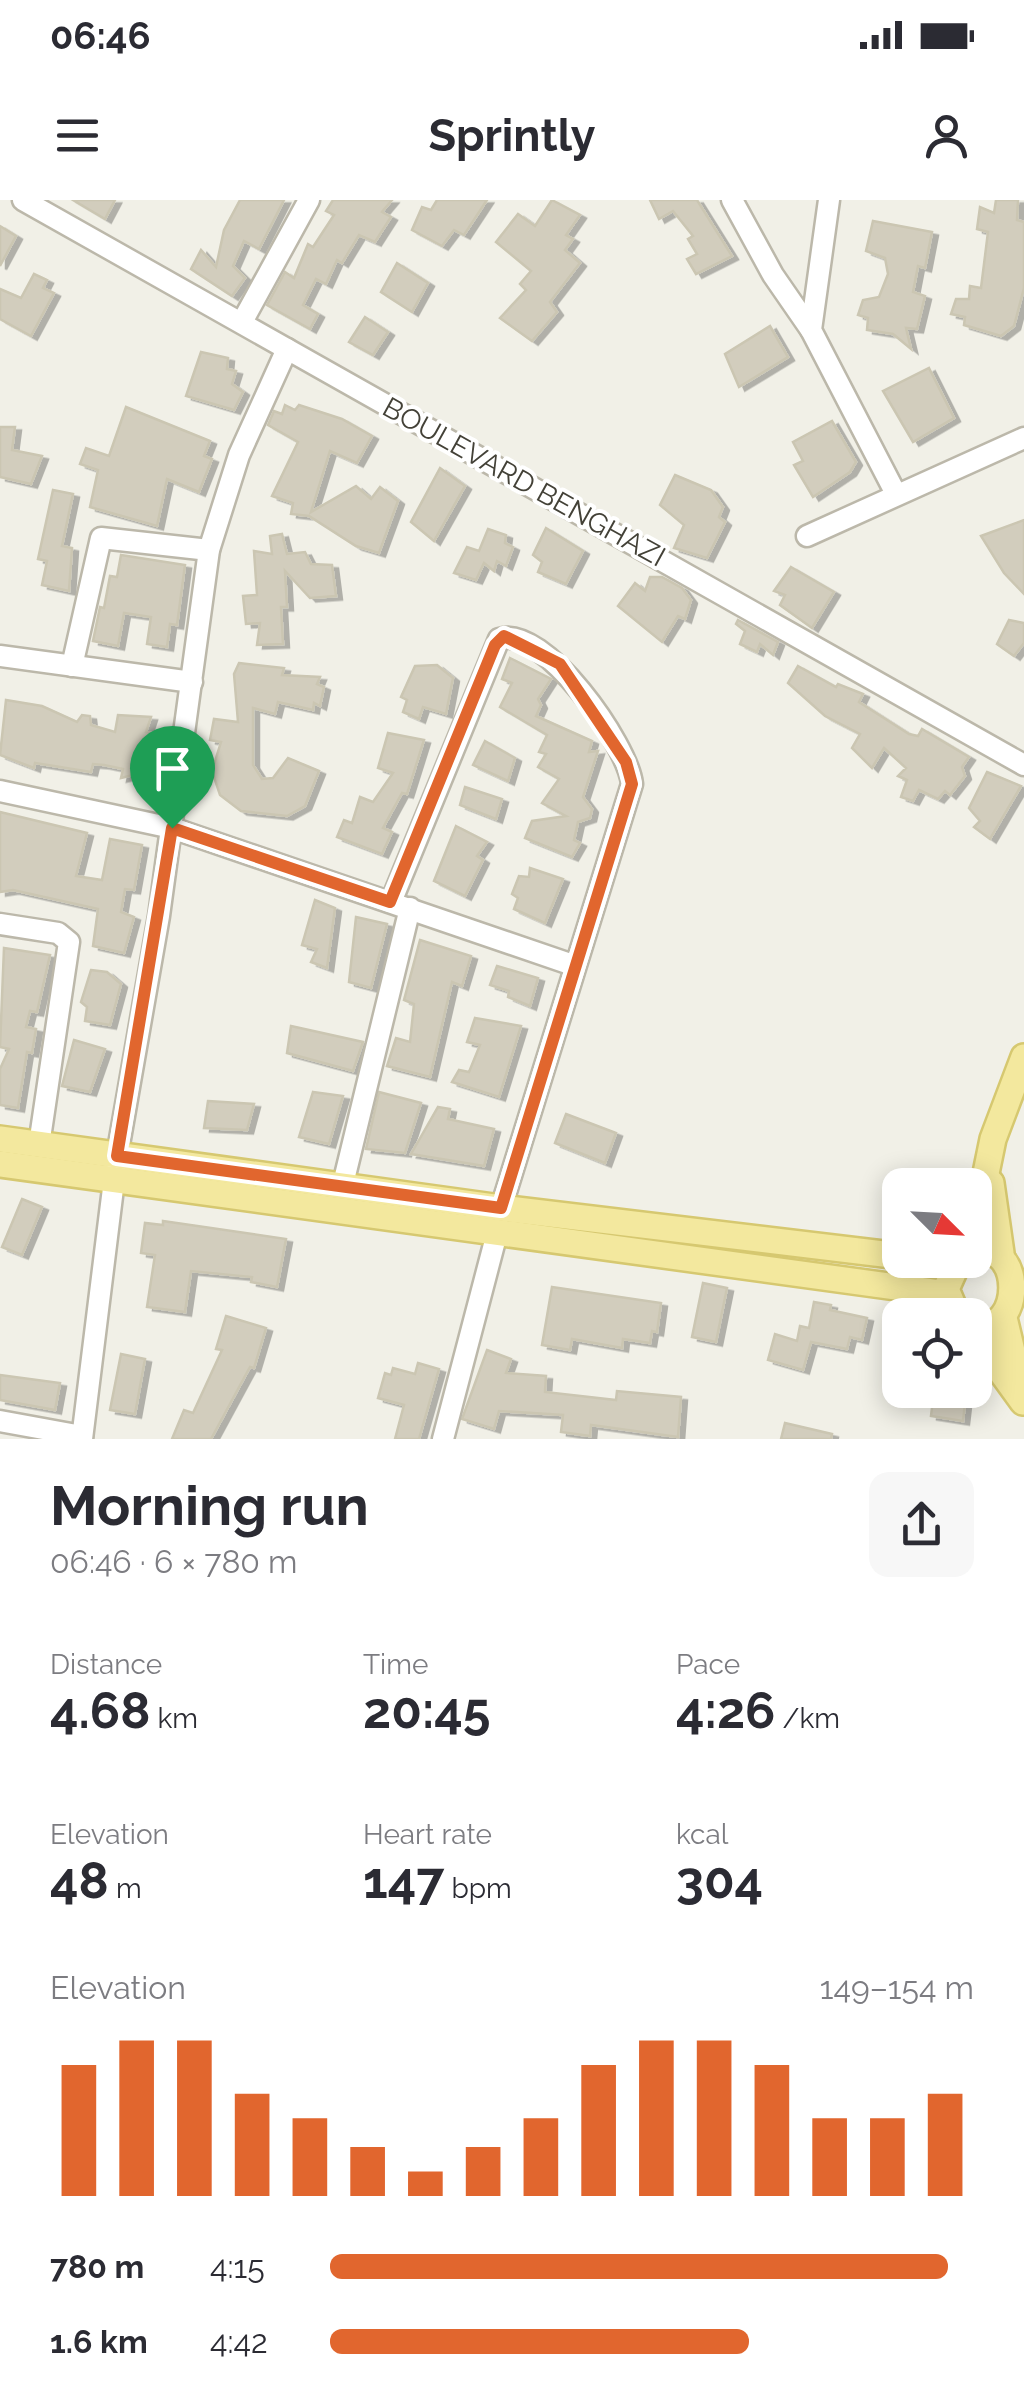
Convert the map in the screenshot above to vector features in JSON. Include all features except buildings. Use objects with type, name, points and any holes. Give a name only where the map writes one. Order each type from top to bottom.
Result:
[{"type":"main road","points":[[989,1166],[1013,1113],[1024,1057]]},
{"type":"main road","points":[[0,1139],[39,1145],[116,1169],[499,1221],[919,1298]]},
{"type":"main road","points":[[0,1164],[343,1184],[499,1221],[882,1254]]},
{"type":"main road","points":[[992,1264],[1022,1272],[1024,1291],[1002,1317],[1002,1373],[1024,1402]]},
{"type":"street","name":"BOULEVARD BENGHAZI","points":[[23,200],[1024,766]]},
{"type":"street","points":[[242,322],[310,200]]},
{"type":"street","points":[[732,200],[773,274],[811,330],[896,494]]},
{"type":"street","points":[[811,330],[829,200]]},
{"type":"street","points":[[0,1421],[82,1438],[116,1169],[172,828],[209,550],[239,455],[286,349]]},
{"type":"street","points":[[806,536],[1024,438]]},
{"type":"street","points":[[72,666],[101,538],[209,550]]},
{"type":"street","points":[[343,1184],[400,905],[495,645],[504,636],[511,637],[560,664],[631,774],[629,797],[573,965],[499,1221],[449,1438]]},
{"type":"street","points":[[0,656],[192,682]]},
{"type":"street","points":[[0,791],[172,828],[573,965]]},
{"type":"street","points":[[0,924],[58,934],[70,942],[39,1145]]},
{"type":"route","points":[[511,637],[560,664],[626,762],[632,784],[501,1208],[117,1156],[172,828],[390,902],[498,639],[511,637]]}]
